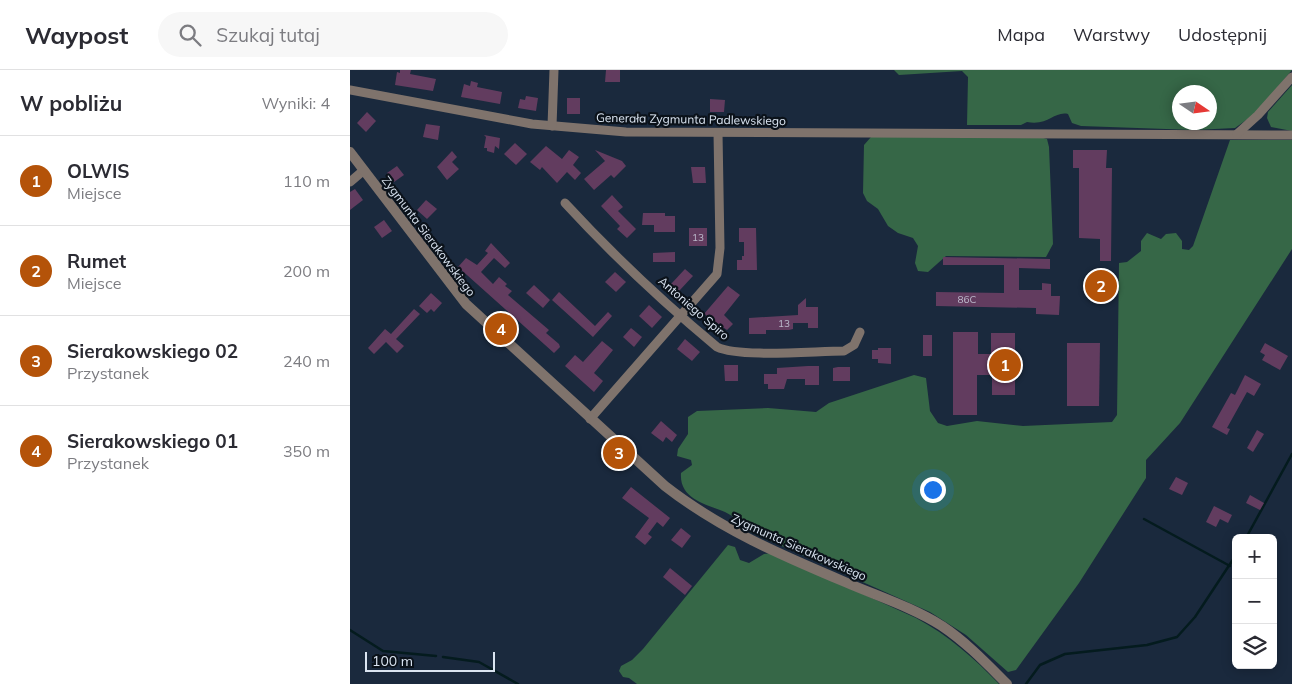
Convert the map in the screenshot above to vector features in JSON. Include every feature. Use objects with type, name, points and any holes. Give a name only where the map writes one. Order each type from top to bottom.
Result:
[{"type":"street","points":[[552,126],[554,70]]},
{"type":"street","points":[[1237,134],[1258,115],[1292,77]]},
{"type":"street","name":"Generała Zygmunta Padlewskiego","points":[[350,90],[552,126],[626,132],[1292,135]]},
{"type":"street","points":[[590,419],[711,284],[719,267],[718,133]]},
{"type":"street","name":"Zygmunta Sierakowskiego","points":[[350,152],[466,304],[665,486],[693,508],[745,538],[925,617],[961,640],[1006,684]]},
{"type":"street","points":[[350,182],[364,170]]},
{"type":"street","name":"Antoniego Spiro","points":[[565,203],[587,227],[717,347],[734,352],[844,351],[854,345],[860,332]]},
{"type":"green space","points":[[894,70],[1292,70],[1256,113],[1235,128],[1217,129],[1217,85],[1172,85],[1172,129],[1081,126],[1072,123],[1068,114],[1059,115],[1041,122],[1027,122],[1021,125],[967,125],[968,77],[962,71],[899,75]]},
{"type":"green space","points":[[1292,85],[1292,131],[1271,127],[1267,118],[1268,112]]},
{"type":"green space","points":[[871,137],[1040,137],[1047,139],[1049,147],[1053,244],[1046,257],[946,256],[928,272],[918,271],[915,263],[918,246],[913,238],[898,233],[888,226],[878,209],[867,201],[863,193],[864,145]]},
{"type":"green space","points":[[1230,140],[1292,140],[1292,249],[1180,423],[1146,460],[1146,478],[1079,583],[1016,670],[1008,672],[966,635],[930,612],[750,532],[732,516],[702,503],[689,495],[684,489],[681,473],[692,465],[691,460],[677,456],[678,449],[688,434],[688,417],[697,411],[768,408],[816,412],[829,403],[914,375],[926,378],[930,411],[938,423],[947,426],[977,421],[1023,426],[1112,422],[1117,415],[1119,263],[1127,262],[1141,251],[1141,241],[1147,233],[1161,239],[1166,234],[1176,233],[1182,241],[1182,249],[1189,250],[1193,246]]},
{"type":"green space","points":[[728,545],[735,547],[740,560],[749,563],[764,554],[772,553],[916,618],[960,648],[999,684],[637,684],[629,678],[623,677],[619,671],[621,666],[632,660],[643,649]]},
{"type":"building","points":[[400,70],[411,70],[410,74],[436,79],[433,91],[395,85],[397,72],[400,73]]},
{"type":"building","points":[[606,70],[620,70],[620,82],[605,82]]},
{"type":"building","points":[[471,81],[478,83],[477,87],[502,92],[500,104],[461,97],[464,84],[470,86]]},
{"type":"building","points":[[526,96],[538,98],[536,111],[518,108],[520,99],[525,100]]},
{"type":"building","points":[[567,98],[580,98],[580,114],[567,114]]},
{"type":"building","points":[[710,99],[725,100],[724,112],[710,112]]},
{"type":"building","points":[[367,112],[376,121],[366,132],[357,123]]},
{"type":"building","points":[[426,124],[440,126],[438,140],[423,137]]},
{"type":"building","points":[[484,135],[500,138],[499,149],[495,146],[494,153],[484,148],[486,137]]},
{"type":"building","points":[[515,143],[527,154],[516,165],[504,154]]},
{"type":"building","points":[[546,146],[562,159],[569,150],[579,157],[573,165],[581,173],[575,180],[567,172],[557,183],[542,167],[540,170],[530,162]]},
{"type":"building","points":[[595,150],[622,161],[626,166],[614,178],[611,175],[594,190],[584,179],[605,161]]},
{"type":"building","points":[[1073,150],[1107,150],[1106,168],[1112,168],[1111,261],[1100,261],[1100,239],[1079,238],[1079,168],[1073,168]]},
{"type":"building","points":[[452,151],[457,157],[452,162],[459,169],[447,180],[437,167]]},
{"type":"building","points":[[397,166],[404,175],[394,182],[387,173]]},
{"type":"building","points":[[691,167],[705,167],[706,183],[693,183]]},
{"type":"building","points":[[355,189],[363,200],[350,210],[350,192]]},
{"type":"building","points":[[612,195],[623,207],[618,211],[636,229],[627,238],[617,229],[620,226],[601,206]]},
{"type":"building","points":[[426,200],[437,209],[427,219],[417,210]]},
{"type":"building","points":[[643,213],[665,213],[665,216],[675,216],[675,232],[654,232],[654,225],[642,225]]},
{"type":"building","points":[[384,220],[392,231],[382,238],[374,227]]},
{"type":"building","points":[[689,228],[707,228],[707,246],[689,246]]},
{"type":"building","points":[[739,228],[756,228],[757,270],[737,270],[737,260],[742,260],[742,256],[744,256],[744,242],[739,242]]},
{"type":"building","points":[[491,243],[510,263],[505,268],[494,258],[481,272],[493,284],[499,277],[507,284],[505,286],[512,291],[508,295],[549,330],[546,333],[560,347],[554,353],[458,267],[466,258],[477,265],[488,253],[485,251]]},
{"type":"building","points":[[675,252],[675,262],[653,262],[653,253]]},
{"type":"building","points":[[943,257],[1050,259],[1050,269],[1019,268],[1019,290],[1042,290],[1042,283],[1051,284],[1051,296],[1060,296],[1059,315],[1036,314],[1036,308],[936,306],[936,292],[1004,293],[1004,265],[943,265]]},
{"type":"building","points":[[685,269],[693,276],[679,291],[671,284]]},
{"type":"building","points":[[615,272],[626,282],[616,292],[605,282]]},
{"type":"building","points":[[1090,275],[1111,276],[1111,297],[1090,296]]},
{"type":"building","points":[[534,285],[550,300],[543,308],[526,293]]},
{"type":"building","points":[[728,286],[740,295],[724,315],[733,324],[727,330],[704,314]]},
{"type":"building","points":[[559,292],[595,326],[608,312],[612,316],[593,337],[552,300]]},
{"type":"building","points":[[431,293],[442,303],[434,312],[431,309],[427,313],[419,306]]},
{"type":"building","points":[[806,298],[806,307],[818,307],[818,328],[808,328],[808,323],[793,323],[793,329],[789,330],[766,330],[766,334],[749,334],[749,318],[798,315],[798,305]]},
{"type":"building","points":[[649,305],[662,317],[652,328],[639,316]]},
{"type":"building","points":[[414,309],[420,314],[396,339],[404,346],[397,353],[386,342],[374,354],[368,348],[385,329],[391,334]]},
{"type":"building","points":[[631,328],[642,337],[634,347],[623,337]]},
{"type":"building","points":[[953,332],[978,332],[978,354],[991,354],[991,333],[1015,333],[1015,395],[992,395],[992,375],[977,375],[977,415],[953,415]]},
{"type":"building","points":[[923,335],[932,335],[932,356],[923,356]]},
{"type":"building","points":[[685,339],[700,352],[692,361],[677,349]]},
{"type":"building","points":[[602,341],[613,350],[594,373],[603,381],[594,392],[565,366],[575,355],[583,362]]},
{"type":"building","points":[[1067,343],[1100,343],[1099,406],[1067,406]]},
{"type":"building","points":[[1265,343],[1288,356],[1280,370],[1262,360],[1265,355],[1260,352]]},
{"type":"building","points":[[878,348],[891,348],[891,364],[878,363],[878,359],[872,359],[872,350],[878,350]]},
{"type":"building","points":[[724,365],[738,365],[738,381],[725,381]]},
{"type":"building","points":[[819,366],[819,385],[805,385],[805,379],[787,379],[784,389],[768,389],[768,384],[764,384],[764,374],[777,374],[777,368]]},
{"type":"building","points":[[850,367],[850,381],[833,381],[833,368]]},
{"type":"building","points":[[1245,375],[1261,384],[1254,396],[1247,392],[1227,428],[1230,429],[1227,435],[1212,427],[1231,393],[1235,395]]},
{"type":"building","points":[[661,421],[677,435],[672,442],[666,437],[663,442],[651,433]]},
{"type":"building","points":[[1257,430],[1264,434],[1253,452],[1247,448]]},
{"type":"building","points":[[1176,477],[1188,483],[1182,495],[1169,489]]},
{"type":"building","points":[[631,487],[670,518],[663,527],[657,522],[648,534],[652,537],[645,545],[635,537],[649,518],[622,498]]},
{"type":"building","points":[[1250,495],[1264,503],[1260,510],[1246,503]]},
{"type":"building","points":[[1214,506],[1232,515],[1228,523],[1220,519],[1216,527],[1206,522]]},
{"type":"building","points":[[681,528],[691,536],[682,548],[671,540]]},
{"type":"building","points":[[670,568],[692,586],[685,595],[663,577]]},
{"type":"waterway","points":[[1248,534],[1292,454]]},
{"type":"waterway","points":[[1144,519],[1230,566]]},
{"type":"waterway","points":[[1026,684],[1040,665],[1065,654],[1147,645],[1177,637],[1195,617],[1232,561]]},
{"type":"waterway","points":[[350,630],[383,651],[436,656]]},
{"type":"waterway","points":[[443,657],[479,662],[518,684]]},
{"type":"place","name":"Rumet","points":[[1101,286]]},
{"type":"place","name":"Sierakowskiego 01","points":[[501,329]]},
{"type":"place","name":"OLWIS","points":[[1005,365]]},
{"type":"place","name":"Sierakowskiego 02","points":[[619,453]]}]
